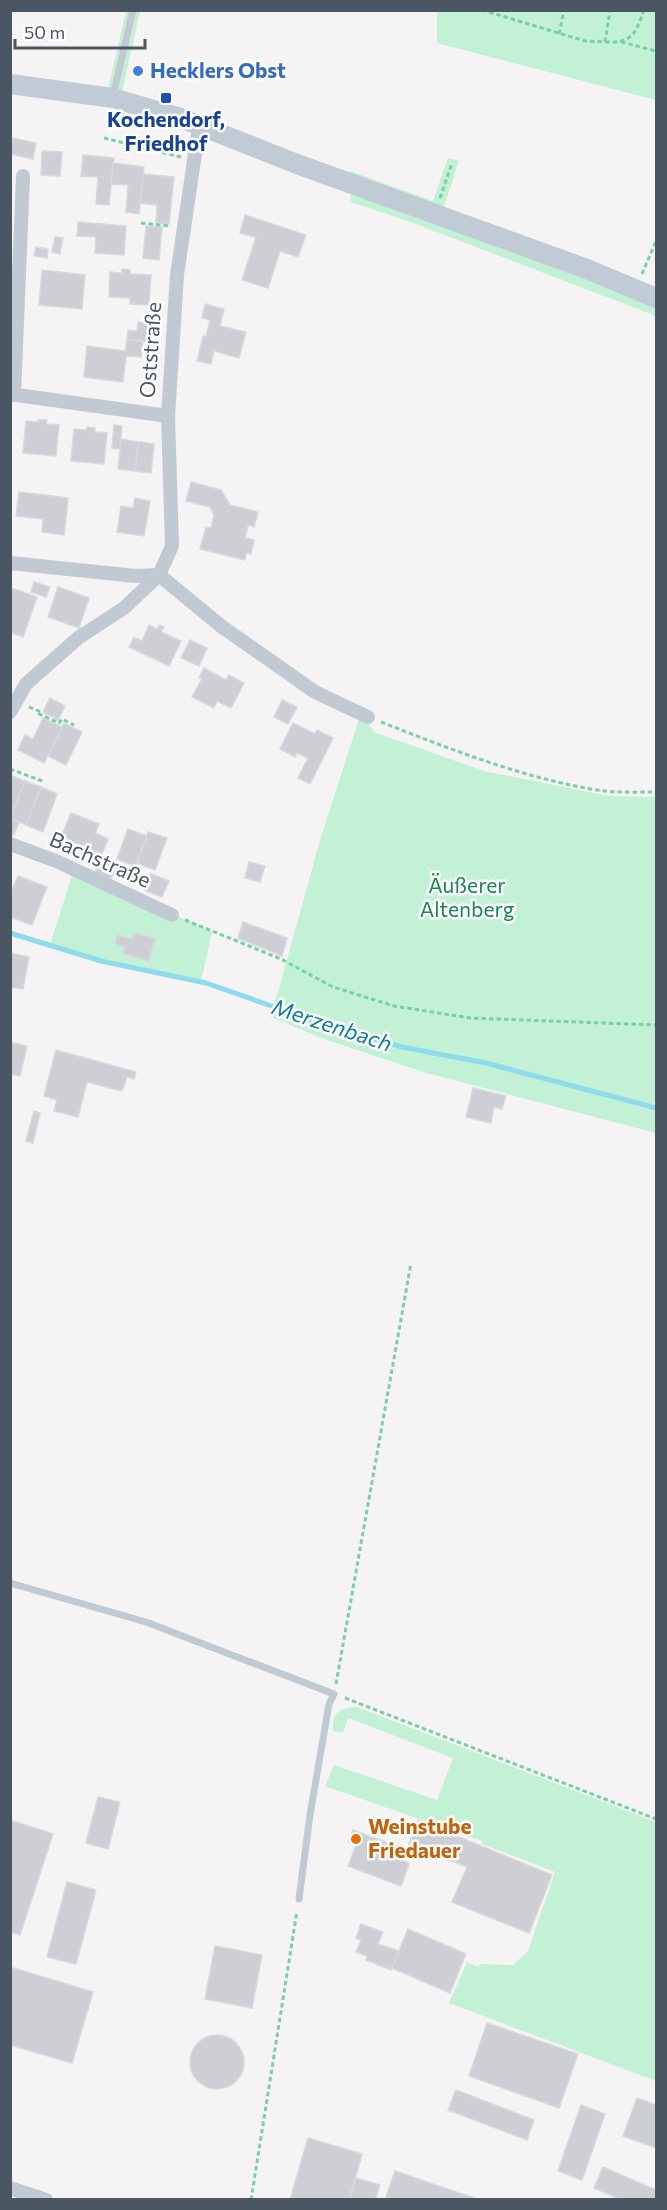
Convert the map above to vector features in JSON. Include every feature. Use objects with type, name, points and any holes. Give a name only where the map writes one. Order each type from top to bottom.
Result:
[{"type":"main road","points":[[10,84],[112,98],[178,117],[199,127],[435,213],[657,298]]},
{"type":"street","name":"Oststraße","points":[[159,575],[172,546],[168,416],[177,275],[199,127]]},
{"type":"street","points":[[23,177],[12,394],[168,416]]},
{"type":"street","points":[[10,562],[136,576],[159,575],[221,626],[315,692],[368,717]]},
{"type":"street","points":[[14,706],[26,684],[69,646],[124,608],[159,575]]},
{"type":"street","name":"Bachstraße","points":[[10,844],[56,861],[172,915]]},
{"type":"street","points":[[10,2188],[46,2199]]},
{"type":"lane","points":[[112,98],[133,10]]},
{"type":"lane","points":[[10,1583],[146,1622],[334,1694],[329,1704],[310,1815],[299,1899]]},
{"type":"path","points":[[482,10],[585,41],[621,42],[657,51]]},
{"type":"path","points":[[559,34],[564,10]]},
{"type":"path","points":[[605,42],[610,10]]},
{"type":"path","points":[[621,42],[634,34],[644,10]]},
{"type":"path","points":[[104,138],[194,160]]},
{"type":"path","points":[[435,213],[452,163]]},
{"type":"path","points":[[141,223],[184,228]]},
{"type":"path","points":[[636,289],[657,241]]},
{"type":"path","points":[[14,706],[41,712],[39,714],[60,723],[62,719],[74,725]]},
{"type":"path","points":[[368,717],[447,748],[519,771],[598,790],[657,792]]},
{"type":"path","points":[[10,769],[45,782]]},
{"type":"path","points":[[172,915],[281,959],[333,987],[394,1006],[470,1018],[657,1025]]},
{"type":"path","points":[[411,1263],[334,1694],[657,1819]]},
{"type":"path","points":[[251,2199],[299,1899]]},
{"type":"green space","points":[[126,11],[140,11],[121,97],[107,94]]},
{"type":"green space","points":[[437,11],[656,11],[656,100],[437,43]]},
{"type":"green space","points":[[448,158],[459,161],[444,207],[656,287],[656,316],[408,221],[351,202],[350,171],[433,201]]},
{"type":"green space","name":"Äußerer Altenberg","points":[[361,713],[374,732],[484,771],[609,796],[656,797],[656,1133],[423,1072],[324,1039],[269,1016],[279,989],[320,840]]},
{"type":"green space","points":[[74,869],[212,932],[201,982],[101,961],[50,945]]},
{"type":"green space","points":[[357,1707],[656,1822],[656,2081],[449,2003],[467,1962],[478,1967],[480,1964],[513,1965],[528,1951],[555,1872],[482,1844],[482,1841],[325,1786],[334,1765],[437,1800],[453,1758],[348,1718],[343,1733],[333,1731],[335,1715],[338,1712]]},
{"type":"building","points":[[13,138],[36,143],[33,159],[10,154]]},
{"type":"building","points":[[42,151],[62,152],[60,176],[41,175]]},
{"type":"building","points":[[83,155],[114,158],[109,205],[96,204],[98,177],[81,176]]},
{"type":"building","points":[[113,163],[144,167],[139,214],[126,212],[128,185],[111,184]]},
{"type":"building","points":[[143,174],[174,177],[169,224],[156,223],[157,205],[140,203]]},
{"type":"building","points":[[245,215],[306,235],[298,257],[280,251],[268,288],[242,280],[256,237],[240,233]]},
{"type":"building","points":[[78,222],[126,226],[124,255],[95,253],[96,237],[77,236]]},
{"type":"building","points":[[146,226],[162,227],[159,260],[143,258]]},
{"type":"building","points":[[55,237],[63,238],[60,254],[52,252]]},
{"type":"building","points":[[36,247],[48,249],[47,258],[34,256]]},
{"type":"building","points":[[122,269],[130,270],[130,274],[151,275],[149,305],[130,304],[130,298],[109,297],[110,272],[122,273]]},
{"type":"building","points":[[42,270],[85,275],[82,309],[39,305]]},
{"type":"building","points":[[205,304],[224,309],[220,326],[246,332],[239,358],[214,351],[211,364],[197,361],[203,336],[206,337],[210,320],[202,318]]},
{"type":"building","points":[[138,322],[153,324],[151,342],[127,340],[128,330],[137,331]]},
{"type":"building","points":[[127,340],[143,341],[141,357],[126,356],[123,382],[84,377],[87,346],[125,351]]},
{"type":"building","points":[[38,420],[47,420],[46,424],[59,425],[56,456],[23,453],[26,421],[38,422]]},
{"type":"building","points":[[114,425],[122,426],[120,449],[112,448]]},
{"type":"building","points":[[87,427],[95,428],[95,432],[107,433],[104,464],[71,461],[74,429],[86,430]]},
{"type":"building","points":[[121,439],[139,442],[135,471],[118,469]]},
{"type":"building","points":[[139,442],[154,444],[151,473],[135,471]]},
{"type":"building","points":[[191,482],[221,490],[230,505],[258,512],[254,527],[248,525],[245,538],[254,540],[251,554],[246,553],[245,560],[200,549],[206,527],[211,528],[214,515],[210,507],[186,501]]},
{"type":"building","points":[[19,492],[68,498],[64,535],[42,532],[43,519],[16,516]]},
{"type":"building","points":[[135,498],[150,501],[144,536],[117,532],[121,506],[133,508]]},
{"type":"building","points":[[34,582],[50,587],[46,597],[31,592]]},
{"type":"building","points":[[58,587],[89,598],[79,628],[48,617]]},
{"type":"building","points":[[11,588],[37,597],[23,637],[10,632]]},
{"type":"building","points":[[149,625],[157,629],[159,625],[164,627],[161,632],[181,641],[169,666],[129,647],[134,637],[142,641]]},
{"type":"building","points":[[190,640],[207,648],[199,666],[181,658]]},
{"type":"building","points":[[204,668],[226,680],[229,675],[244,683],[231,708],[217,701],[214,708],[192,697],[202,679],[199,678]]},
{"type":"building","points":[[50,698],[65,706],[58,720],[43,712]]},
{"type":"building","points":[[282,700],[297,707],[288,724],[274,717]]},
{"type":"building","points":[[43,718],[62,727],[44,763],[18,750],[25,735],[33,739]]},
{"type":"building","points":[[64,723],[82,732],[66,765],[48,756]]},
{"type":"building","points":[[293,723],[315,734],[317,730],[333,738],[310,784],[298,778],[308,758],[297,753],[295,757],[280,749]]},
{"type":"building","points":[[10,775],[25,781],[11,818],[10,818]]},
{"type":"building","points":[[25,781],[41,787],[26,825],[11,818]]},
{"type":"building","points":[[41,787],[57,794],[43,832],[26,825]]},
{"type":"building","points":[[71,813],[99,824],[95,833],[108,839],[102,854],[61,837]]},
{"type":"building","points":[[10,818],[19,822],[14,835],[10,834]]},
{"type":"building","points":[[128,829],[147,836],[135,866],[117,859]]},
{"type":"building","points":[[148,832],[167,838],[155,870],[137,863]]},
{"type":"building","points":[[100,858],[117,864],[110,882],[94,876]]},
{"type":"building","points":[[249,862],[265,866],[260,882],[245,878]]},
{"type":"building","points":[[151,874],[169,881],[162,897],[144,890]]},
{"type":"building","points":[[18,876],[47,887],[32,925],[10,917],[10,895]]},
{"type":"building","points":[[243,922],[287,938],[282,956],[238,938]]},
{"type":"building","points":[[134,933],[155,938],[149,961],[123,954],[125,947],[115,944],[117,935],[132,939]]},
{"type":"building","points":[[10,953],[29,957],[23,989],[10,987]]},
{"type":"building","points":[[10,1042],[27,1046],[20,1076],[10,1074]]},
{"type":"building","points":[[56,1050],[136,1072],[134,1079],[127,1077],[122,1091],[87,1082],[78,1117],[54,1111],[57,1100],[44,1096]]},
{"type":"building","points":[[473,1088],[506,1096],[502,1109],[494,1107],[491,1123],[466,1117]]},
{"type":"building","points":[[34,1111],[40,1113],[33,1143],[26,1141]]},
{"type":"building","points":[[98,1797],[120,1802],[108,1849],[86,1843]]},
{"type":"building","points":[[10,1820],[53,1834],[20,1935],[10,1932]]},
{"type":"building","points":[[418,1820],[552,1875],[529,1933],[452,1902],[467,1867],[409,1844]]},
{"type":"building","points":[[353,1830],[401,1848],[398,1856],[409,1864],[401,1886],[348,1866],[356,1845],[349,1842]]},
{"type":"building","points":[[67,1882],[96,1890],[76,1964],[47,1957]]},
{"type":"building","points":[[361,1924],[383,1932],[378,1944],[399,1951],[391,1970],[366,1960],[367,1956],[356,1952],[361,1940],[356,1938]]},
{"type":"building","points":[[408,1929],[466,1954],[450,1993],[392,1968]]},
{"type":"building","points":[[215,1946],[262,1955],[252,2008],[205,1999]]},
{"type":"building","points":[[10,1967],[93,1992],[72,2063],[10,2045]]},
{"type":"building","points":[[487,2023],[578,2054],[559,2108],[469,2076]]},
{"type":"building","points":[[217,2035],[227,2037],[236,2043],[242,2052],[244,2062],[242,2072],[236,2081],[227,2087],[217,2089],[207,2087],[198,2081],[192,2072],[190,2062],[192,2052],[198,2043],[207,2037]]},
{"type":"building","points":[[456,2090],[534,2120],[527,2140],[448,2110]]},
{"type":"building","points":[[637,2098],[656,2105],[656,2148],[623,2136]]},
{"type":"building","points":[[581,2105],[605,2114],[582,2180],[558,2171]]},
{"type":"building","points":[[308,2138],[362,2154],[349,2200],[290,2200]]},
{"type":"building","points":[[603,2167],[656,2190],[656,2200],[622,2200],[594,2188]]},
{"type":"building","points":[[395,2171],[477,2199],[477,2200],[385,2200]]},
{"type":"building","points":[[356,2178],[380,2185],[375,2200],[349,2200]]},
{"type":"waterway","name":"Merzenbach","points":[[10,933],[101,961],[206,983],[306,1018],[402,1047],[486,1063],[656,1108]]},
{"type":"place","name":"Hecklers Obst","points":[[138,71]]},
{"type":"place","name":"Kochendorf, Friedhof","points":[[166,98]]},
{"type":"place","name":"Weinstube Friedauer","points":[[356,1839]]}]
